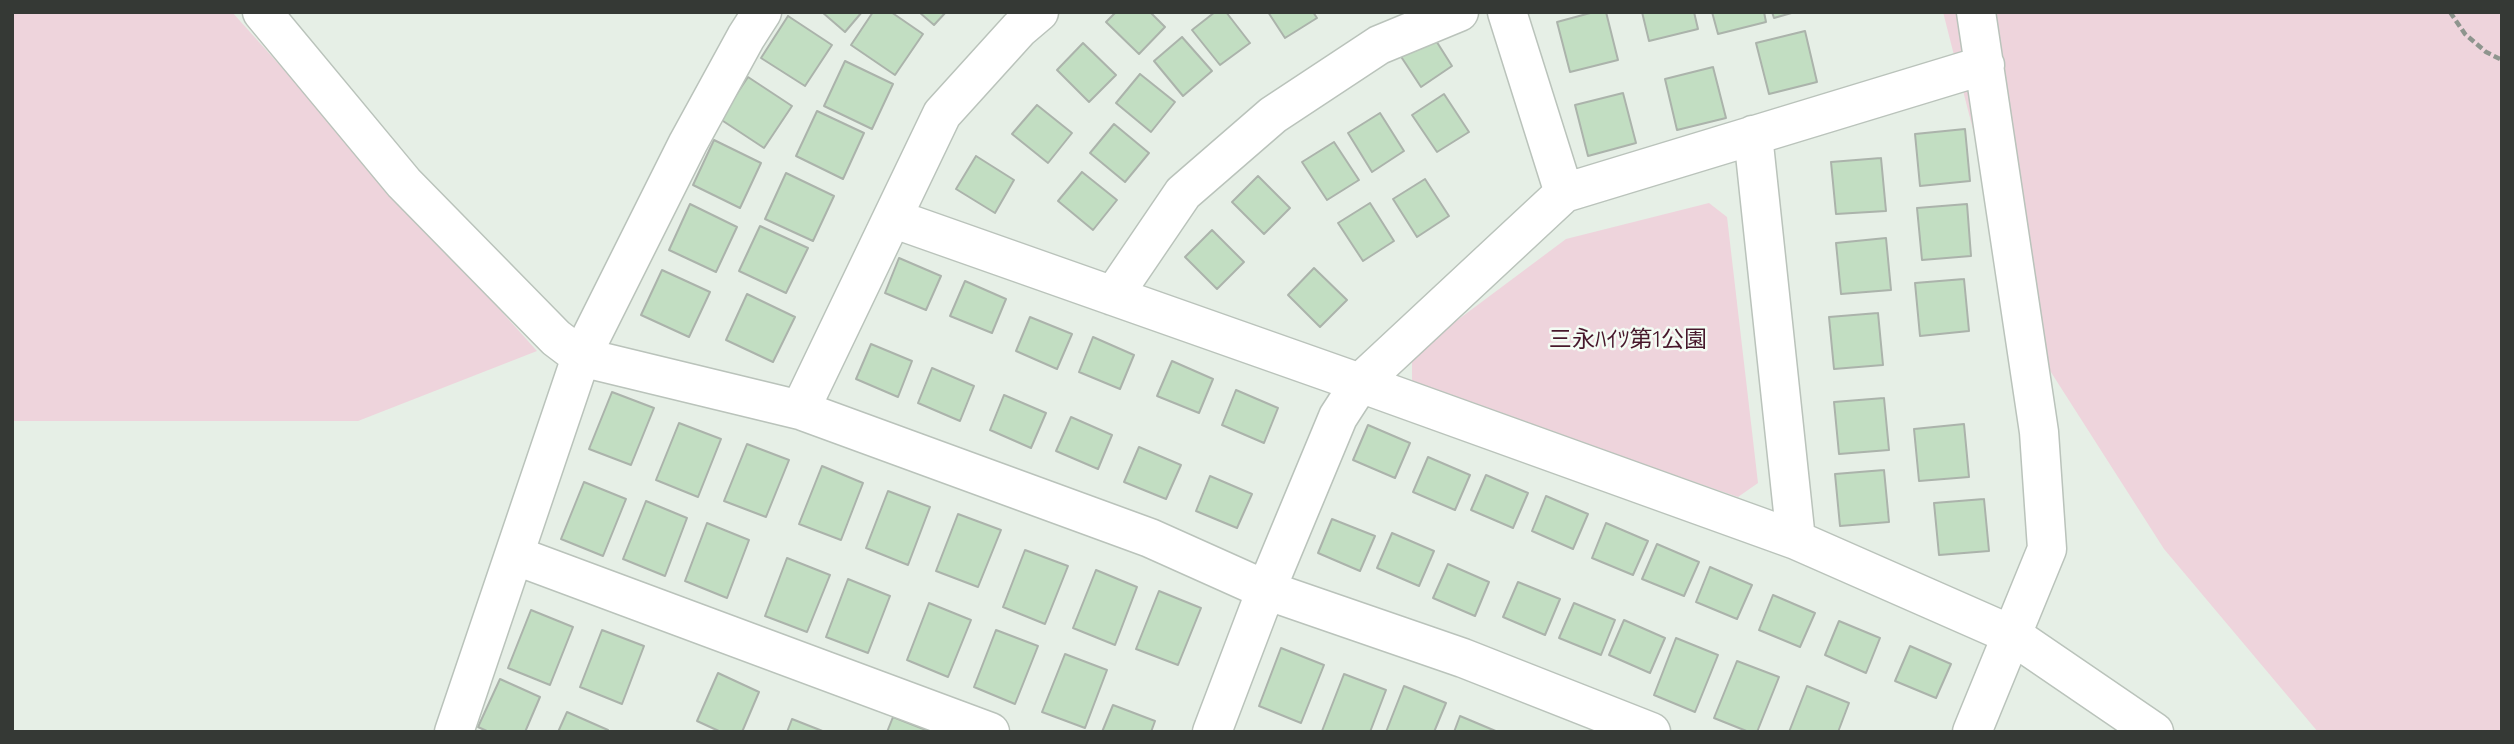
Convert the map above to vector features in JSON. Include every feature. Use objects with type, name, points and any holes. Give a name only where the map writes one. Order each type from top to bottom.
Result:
[{"type":"street","points":[[262,12],[404,183],[556,338],[581,357],[800,410],[1150,538],[1266,590],[1463,658],[1651,732]]},
{"type":"street","points":[[454,732],[581,357],[688,143],[762,12]]},
{"type":"street","points":[[800,410],[942,114],[1019,29],[1039,12]]},
{"type":"street","points":[[1113,296],[1183,193],[1273,115],[1379,45],[1459,12]]},
{"type":"street","points":[[1507,12],[1564,193]]},
{"type":"street","points":[[1972,732],[2047,549],[2039,432],[1976,12]]},
{"type":"street","points":[[1212,732],[1266,590],[1338,416],[1360,383],[1564,193],[1985,65]]},
{"type":"street","points":[[1754,135],[1796,540]]},
{"type":"street","points":[[892,218],[1796,540],[2012,635],[2154,732]]},
{"type":"street","points":[[514,555],[990,732]]},
{"type":"path","points":[[2450,12],[2465,34],[2502,60]]},
{"type":"green space","points":[[12,12],[232,12],[537,351],[358,421],[12,421]]},
{"type":"green space","points":[[1943,12],[2502,12],[2502,732],[2318,732],[2164,549],[2024,330]]},
{"type":"green space","name":"三永ﾊｲﾂ第1公園","points":[[1709,203],[1727,217],[1758,483],[1738,497],[1412,385],[1412,354],[1566,239]]},
{"type":"building","points":[[822,12],[862,12],[845,32]]},
{"type":"building","points":[[873,12],[891,12],[923,34],[895,75],[851,45]]},
{"type":"building","points":[[919,12],[946,12],[934,25]]},
{"type":"building","points":[[1116,12],[1150,12],[1165,27],[1139,54],[1106,22]]},
{"type":"building","points":[[1215,12],[1226,12],[1250,43],[1220,65],[1192,30]]},
{"type":"building","points":[[1268,12],[1313,12],[1317,18],[1285,38]]},
{"type":"building","points":[[1594,12],[1606,12],[1618,60],[1570,72],[1557,22]]},
{"type":"building","points":[[1642,12],[1694,12],[1698,29],[1649,41]]},
{"type":"building","points":[[1712,12],[1764,12],[1766,22],[1718,34]]},
{"type":"building","points":[[1772,12],[1795,12],[1774,18]]},
{"type":"building","points":[[788,16],[832,45],[805,86],[761,58]]},
{"type":"building","points":[[1428,28],[1452,66],[1421,87],[1396,49]]},
{"type":"building","points":[[1805,31],[1817,82],[1769,94],[1756,43]]},
{"type":"building","points":[[1182,37],[1212,71],[1183,96],[1154,61]]},
{"type":"building","points":[[1083,43],[1116,75],[1089,102],[1057,70]]},
{"type":"building","points":[[845,61],[893,84],[872,129],[824,106]]},
{"type":"building","points":[[1713,67],[1726,118],[1677,130],[1665,79]]},
{"type":"building","points":[[1140,74],[1175,102],[1151,132],[1116,103]]},
{"type":"building","points":[[748,77],[792,106],[764,148],[720,119]]},
{"type":"building","points":[[1623,93],[1636,143],[1588,156],[1575,105]]},
{"type":"building","points":[[1444,94],[1469,132],[1437,152],[1412,115]]},
{"type":"building","points":[[1037,105],[1072,133],[1048,163],[1012,134]]},
{"type":"building","points":[[817,111],[864,133],[843,179],[796,156]]},
{"type":"building","points":[[1380,113],[1404,151],[1372,172],[1348,133]]},
{"type":"building","points":[[1114,124],[1149,153],[1125,182],[1090,153]]},
{"type":"building","points":[[1965,129],[1970,181],[1920,186],[1915,134]]},
{"type":"building","points":[[714,140],[761,163],[740,208],[693,185]]},
{"type":"building","points":[[1334,142],[1359,180],[1327,200],[1302,162]]},
{"type":"building","points":[[976,156],[1014,180],[995,213],[956,189]]},
{"type":"building","points":[[1881,158],[1886,211],[1836,214],[1831,162]]},
{"type":"building","points":[[1082,172],[1117,200],[1093,230],[1058,201]]},
{"type":"building","points":[[786,173],[834,196],[813,241],[765,219]]},
{"type":"building","points":[[1258,176],[1290,208],[1264,234],[1232,202]]},
{"type":"building","points":[[1425,179],[1449,216],[1417,237],[1393,199]]},
{"type":"building","points":[[1370,203],[1394,241],[1363,261],[1338,223]]},
{"type":"building","points":[[690,204],[737,227],[716,272],[669,250]]},
{"type":"building","points":[[1967,204],[1971,256],[1922,260],[1917,208]]},
{"type":"building","points":[[760,226],[808,248],[786,293],[739,271]]},
{"type":"building","points":[[1212,230],[1244,262],[1217,289],[1185,257]]},
{"type":"building","points":[[1886,238],[1891,290],[1841,294],[1836,243]]},
{"type":"building","points":[[899,258],[941,276],[926,310],[885,293]]},
{"type":"building","points":[[1314,268],[1347,300],[1320,327],[1288,295]]},
{"type":"building","points":[[662,270],[710,292],[689,337],[641,315]]},
{"type":"building","points":[[1964,279],[1969,331],[1920,336],[1915,283]]},
{"type":"building","points":[[965,281],[1006,299],[992,333],[950,316]]},
{"type":"building","points":[[747,294],[795,317],[773,362],[726,340]]},
{"type":"building","points":[[1878,313],[1883,365],[1834,369],[1829,317]]},
{"type":"building","points":[[1030,317],[1072,334],[1057,369],[1016,351]]},
{"type":"building","points":[[1093,337],[1134,355],[1120,389],[1079,372]]},
{"type":"building","points":[[871,344],[912,361],[898,397],[856,379]]},
{"type":"building","points":[[1172,361],[1213,379],[1199,413],[1157,396]]},
{"type":"building","points":[[932,368],[974,386],[960,421],[918,403]]},
{"type":"building","points":[[1236,390],[1278,408],[1264,443],[1222,425]]},
{"type":"building","points":[[612,392],[654,408],[631,465],[589,449]]},
{"type":"building","points":[[1004,395],[1046,413],[1031,448],[990,430]]},
{"type":"building","points":[[1884,398],[1889,450],[1839,454],[1834,402]]},
{"type":"building","points":[[1071,417],[1112,435],[1098,469],[1056,451]]},
{"type":"building","points":[[679,423],[721,439],[698,497],[656,480]]},
{"type":"building","points":[[1964,424],[1969,477],[1919,481],[1914,429]]},
{"type":"building","points":[[1368,425],[1410,443],[1395,478],[1353,460]]},
{"type":"building","points":[[747,444],[789,460],[766,517],[724,501]]},
{"type":"building","points":[[1139,447],[1181,465],[1166,499],[1124,482]]},
{"type":"building","points":[[1428,457],[1470,475],[1455,510],[1413,492]]},
{"type":"building","points":[[822,466],[863,483],[841,540],[799,524]]},
{"type":"building","points":[[1884,470],[1889,522],[1840,526],[1835,474]]},
{"type":"building","points":[[1486,475],[1528,493],[1513,528],[1471,510]]},
{"type":"building","points":[[1210,476],[1252,494],[1237,528],[1196,511]]},
{"type":"building","points":[[584,482],[626,499],[603,556],[561,539]]},
{"type":"building","points":[[888,491],[930,507],[908,565],[866,548]]},
{"type":"building","points":[[1546,496],[1588,514],[1573,549],[1532,531]]},
{"type":"building","points":[[1984,499],[1989,551],[1939,555],[1934,503]]},
{"type":"building","points":[[646,501],[687,518],[665,576],[623,559]]},
{"type":"building","points":[[958,514],[1001,530],[978,587],[936,571]]},
{"type":"building","points":[[1332,519],[1375,536],[1360,571],[1318,553]]},
{"type":"building","points":[[707,523],[749,540],[727,598],[685,581]]},
{"type":"building","points":[[1606,523],[1648,541],[1633,575],[1592,558]]},
{"type":"building","points":[[1392,533],[1434,551],[1419,586],[1377,568]]},
{"type":"building","points":[[1657,544],[1699,562],[1684,596],[1642,579]]},
{"type":"building","points":[[1025,550],[1068,566],[1045,624],[1003,607]]},
{"type":"building","points":[[787,558],[830,575],[807,632],[765,616]]},
{"type":"building","points":[[1448,564],[1489,582],[1475,616],[1433,598]]},
{"type":"building","points":[[1710,567],[1752,585],[1737,619],[1696,602]]},
{"type":"building","points":[[1096,570],[1137,587],[1115,645],[1073,628]]},
{"type":"building","points":[[848,579],[890,596],[868,653],[826,637]]},
{"type":"building","points":[[1518,582],[1560,599],[1545,635],[1503,617]]},
{"type":"building","points":[[1159,591],[1201,608],[1178,665],[1136,649]]},
{"type":"building","points":[[1773,595],[1815,613],[1800,647],[1759,630]]},
{"type":"building","points":[[929,603],[971,620],[948,677],[907,660]]},
{"type":"building","points":[[1574,603],[1615,620],[1601,655],[1559,638]]},
{"type":"building","points":[[531,610],[573,627],[550,685],[508,668]]},
{"type":"building","points":[[1624,620],[1665,638],[1650,673],[1609,655]]},
{"type":"building","points":[[1839,621],[1880,638],[1866,673],[1825,655]]},
{"type":"building","points":[[602,630],[644,646],[622,704],[580,687]]},
{"type":"building","points":[[996,630],[1038,646],[1015,704],[974,687]]},
{"type":"building","points":[[1676,638],[1718,655],[1695,712],[1654,695]]},
{"type":"building","points":[[1910,646],[1951,664],[1936,698],[1895,681]]},
{"type":"building","points":[[1281,648],[1324,665],[1301,723],[1259,706]]},
{"type":"building","points":[[1065,654],[1107,670],[1085,728],[1042,712]]},
{"type":"building","points":[[1737,661],[1779,677],[1757,732],[1749,732],[1714,718]]},
{"type":"building","points":[[718,673],[759,692],[742,732],[721,732],[697,721]]},
{"type":"building","points":[[1344,674],[1386,690],[1370,732],[1322,731]]},
{"type":"building","points":[[500,679],[540,697],[525,732],[489,732],[478,727]]},
{"type":"building","points":[[1404,686],[1446,703],[1434,732],[1386,732]]},
{"type":"building","points":[[1807,686],[1849,703],[1838,732],[1789,732]]},
{"type":"building","points":[[1113,705],[1155,721],[1151,732],[1102,732]]},
{"type":"building","points":[[567,712],[608,730],[608,732],[558,732]]},
{"type":"building","points":[[1460,716],[1498,732],[1454,732]]},
{"type":"building","points":[[893,717],[931,732],[887,732]]},
{"type":"building","points":[[792,719],[825,732],[787,732]]}]
